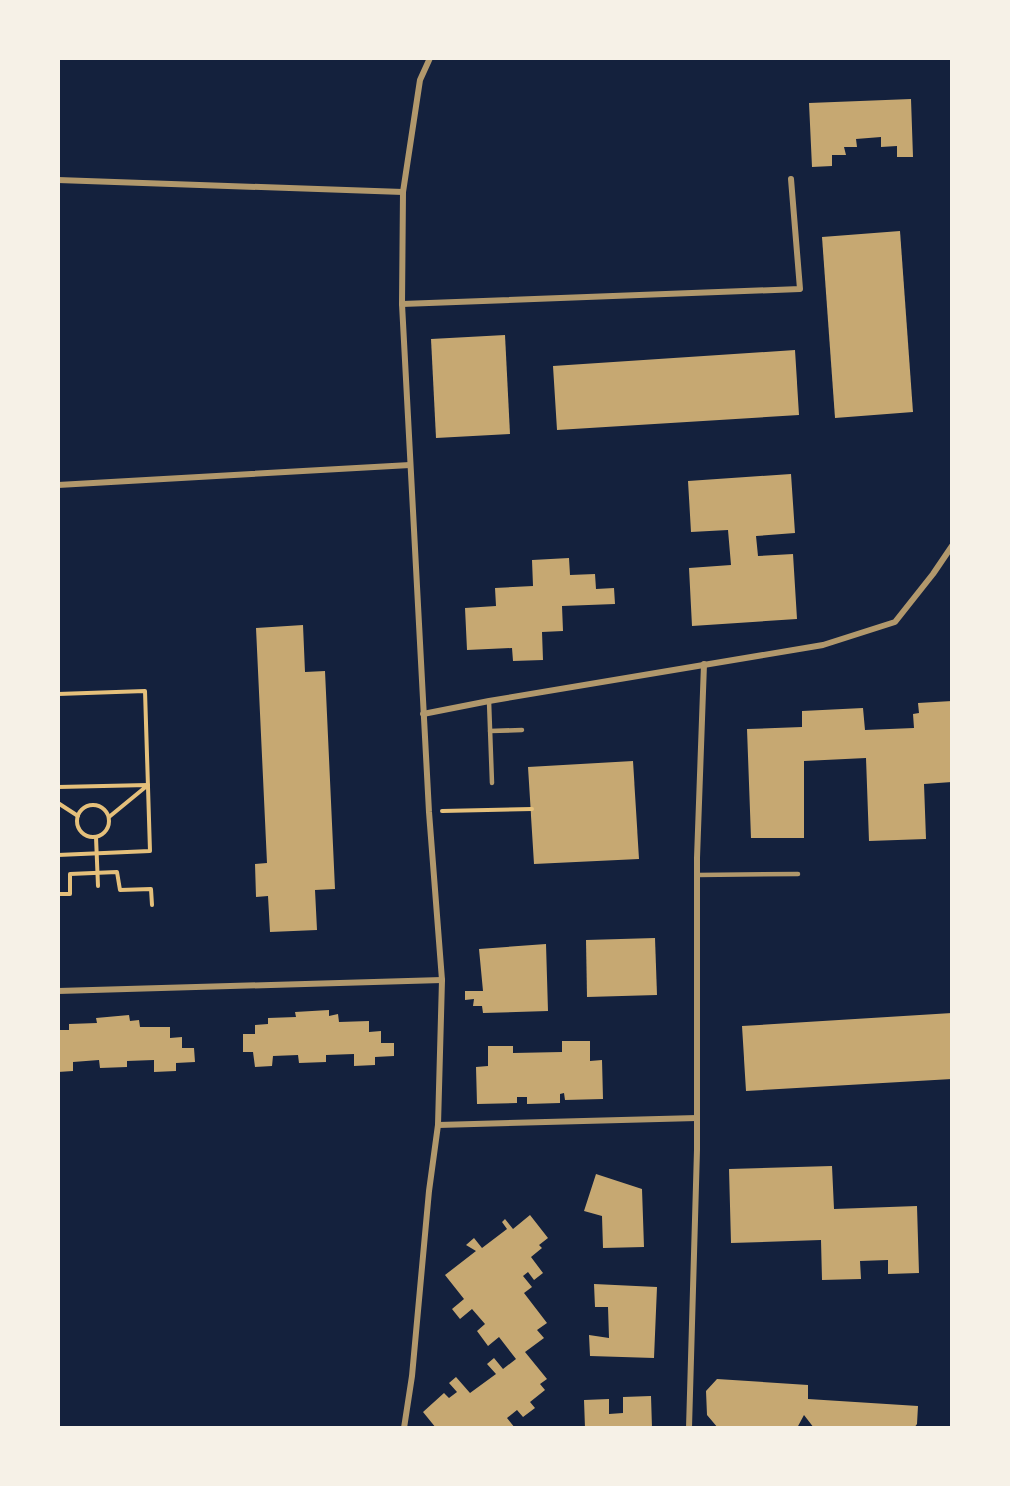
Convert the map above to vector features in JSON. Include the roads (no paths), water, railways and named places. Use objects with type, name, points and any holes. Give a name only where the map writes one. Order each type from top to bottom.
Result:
[{"type":"street","points":[[404,1428],[412,1376],[429,1191],[438,1125],[442,980],[423,714],[402,304],[403,192],[420,80],[430,58]]},
{"type":"street","points":[[402,304],[800,289],[791,179]]},
{"type":"street","points":[[58,180],[403,192]]},
{"type":"street","points":[[58,485],[410,465]]},
{"type":"street","points":[[423,714],[823,645],[895,622],[933,574],[951,546]]},
{"type":"street","points":[[689,1428],[697,1118],[697,875],[704,664]]},
{"type":"street","points":[[58,991],[442,980]]},
{"type":"street","points":[[438,1125],[697,1118]]},
{"type":"lane","points":[[489,701],[492,783]]},
{"type":"lane","points":[[490,731],[522,730]]},
{"type":"lane","points":[[697,875],[798,874]]}]
